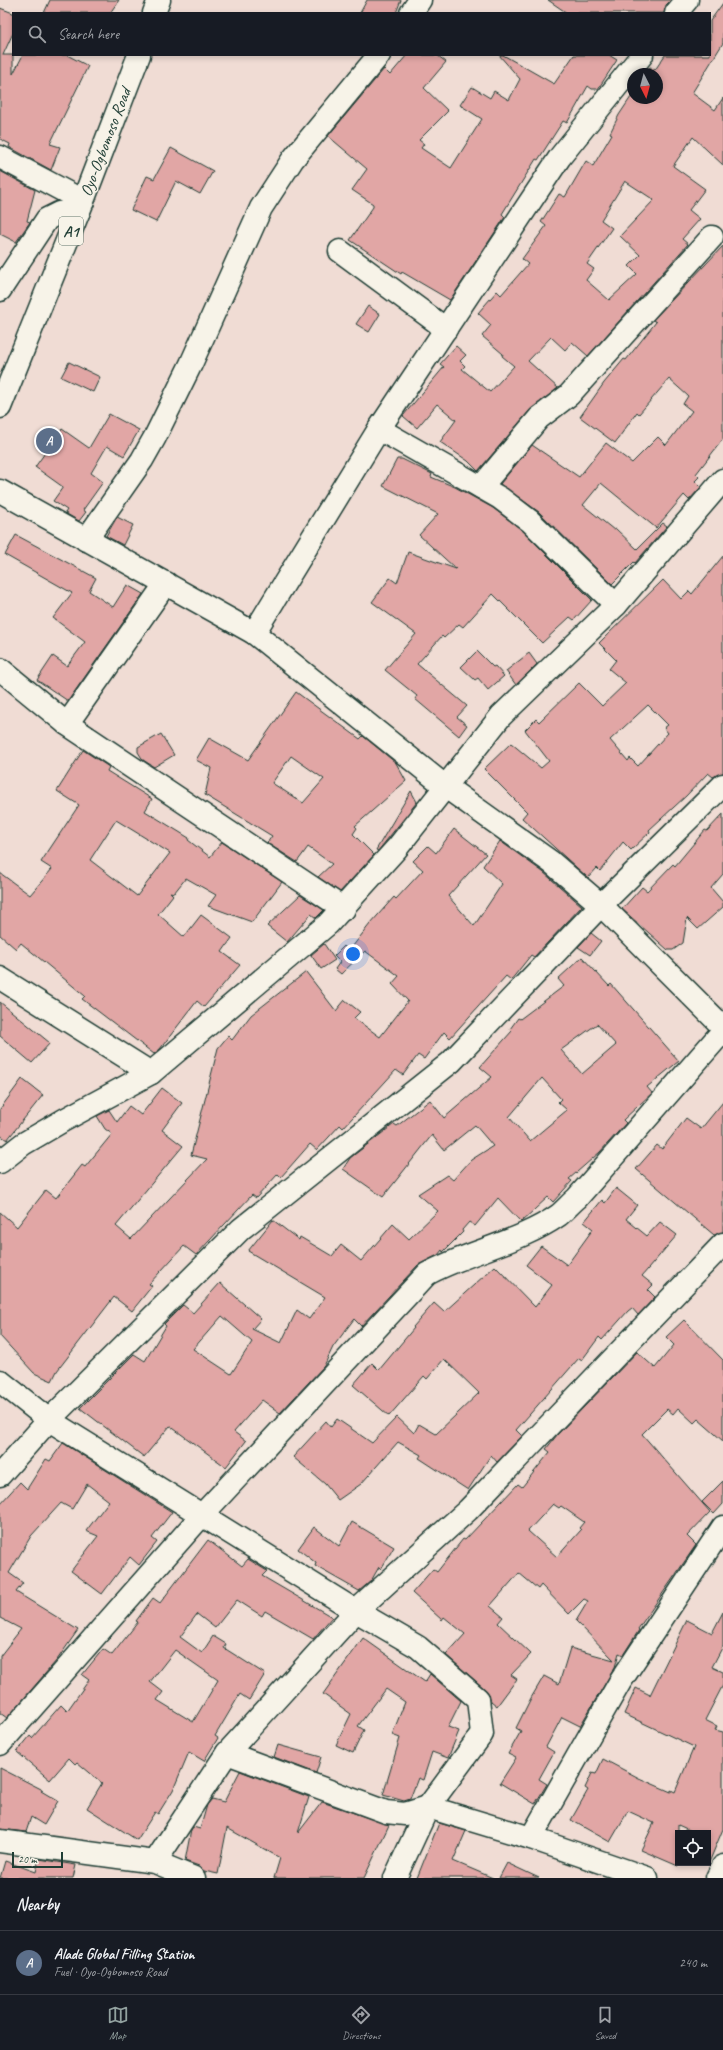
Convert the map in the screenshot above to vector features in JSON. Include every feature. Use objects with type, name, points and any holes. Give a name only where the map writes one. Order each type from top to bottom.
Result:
[{"type":"main road","points":[[154,12],[159,0]]},
{"type":"main road","points":[[412,12],[420,0]]},
{"type":"main road","points":[[677,12],[687,0]]},
{"type":"main road","name":"Oyo-Ogbomoso Road","points":[[0,407],[81,206],[138,56]]},
{"type":"main road","points":[[86,540],[142,460],[155,437],[191,364],[261,208],[293,159],[378,56]]},
{"type":"main road","points":[[254,633],[379,429],[560,157],[641,56]]},
{"type":"main road","points":[[0,157],[81,206]]},
{"type":"main road","points":[[0,290],[47,219],[59,213],[81,206]]},
{"type":"main road","points":[[481,487],[539,418],[569,396],[712,237]]},
{"type":"main road","points":[[340,251],[446,328]]},
{"type":"main road","points":[[379,429],[500,498],[530,521],[616,606]]},
{"type":"main road","points":[[0,1162],[23,1144],[50,1128],[151,1073],[344,909],[446,787],[501,716],[616,606],[723,480]]},
{"type":"main road","points":[[0,491],[254,633],[446,787],[551,862],[601,905],[723,1027]]},
{"type":"main road","points":[[67,724],[166,583]]},
{"type":"main road","points":[[0,669],[67,724],[344,909]]},
{"type":"main road","points":[[0,1475],[49,1420],[241,1229],[451,1062],[601,905],[723,785]]},
{"type":"main road","points":[[0,978],[151,1073]]},
{"type":"main road","points":[[0,1744],[202,1515],[427,1274],[448,1262],[524,1234],[559,1215],[577,1198],[723,1031]]},
{"type":"main road","points":[[155,1862],[227,1753],[356,1611],[468,1510],[723,1244]]},
{"type":"main road","points":[[0,1381],[49,1420],[418,1648],[478,1699],[482,1734],[428,1808],[394,1878]]},
{"type":"main road","points":[[531,1838],[620,1682],[723,1527]]},
{"type":"main road","points":[[227,1753],[386,1812],[405,1814],[428,1808],[531,1838],[647,1878]]},
{"type":"main road","points":[[0,1841],[155,1862],[194,1878]]},
{"type":"main road","points":[[717,1878],[723,1866]]},
{"type":"building","points":[[50,0],[119,0],[111,12],[44,12]]},
{"type":"building","points":[[367,0],[401,0],[396,12],[361,12]]},
{"type":"building","points":[[548,0],[671,0],[666,5],[664,12],[566,12]]},
{"type":"building","points":[[723,3],[723,43],[692,93],[715,110],[723,98],[723,165],[693,137],[673,166],[705,189],[689,210],[700,219],[682,239],[688,244],[588,356],[572,342],[565,350],[551,337],[528,361],[558,388],[530,410],[478,471],[468,461],[440,442],[456,420],[437,404],[417,428],[403,416],[444,367],[440,364],[456,346],[466,355],[460,361],[465,366],[462,369],[490,392],[514,366],[502,356],[503,354],[482,336],[491,325],[478,313],[497,291],[501,295],[528,264],[522,259],[546,226],[541,222],[559,194],[565,197],[586,161],[593,166],[612,134],[610,133],[627,103],[663,104],[663,68],[656,68],[664,56],[711,56],[711,20]],"holes":[[[625,181],[654,200],[620,236],[640,255],[629,266],[637,274],[609,300],[586,280],[594,269],[587,264],[612,228],[601,220]]]},
{"type":"building","points":[[0,8],[12,13],[12,35],[3,55],[13,56],[13,74],[22,56],[69,56],[88,66],[50,144],[60,147],[51,170],[9,147],[10,144],[0,139]]},
{"type":"building","points":[[406,56],[438,56],[446,62],[424,88],[448,111],[419,140],[424,144],[421,148],[451,168],[482,119],[460,105],[472,87],[490,98],[494,91],[509,100],[520,79],[500,56],[505,56],[554,84],[573,56],[611,56],[617,60],[598,89],[592,89],[588,86],[567,123],[563,121],[538,160],[536,159],[502,214],[505,217],[450,300],[402,272],[401,274],[350,240],[373,207],[373,204],[352,190],[367,169],[328,136],[384,69],[390,75]]},
{"type":"building","points":[[171,148],[213,171],[200,194],[176,181],[156,222],[131,210],[147,176],[154,179]]},
{"type":"building","points":[[0,171],[35,190],[27,221],[30,222],[16,242],[0,234]]},
{"type":"building","points":[[723,246],[723,439],[696,474],[699,477],[695,481],[701,487],[689,500],[684,495],[656,528],[601,483],[583,505],[614,530],[616,529],[637,549],[663,523],[667,526],[635,563],[634,562],[612,584],[539,512],[500,484],[532,445],[579,477],[606,443],[632,463],[658,437],[666,445],[692,411],[683,404],[688,396],[669,379],[639,414],[637,412],[615,443],[580,417],[604,383],[624,359],[626,360],[656,322],[653,320]]},
{"type":"building","points":[[368,306],[380,314],[369,332],[356,324]]},
{"type":"building","points":[[69,362],[100,377],[93,392],[61,377]]},
{"type":"building","points":[[109,414],[139,430],[124,456],[107,446],[91,473],[103,482],[83,510],[86,512],[79,521],[65,513],[67,510],[53,501],[63,487],[35,467],[62,429],[89,448]]},
{"type":"building","points":[[397,459],[402,459],[432,474],[431,477],[455,487],[493,508],[522,530],[592,600],[574,620],[570,617],[542,643],[493,594],[463,627],[459,624],[444,638],[442,636],[417,664],[467,706],[457,717],[467,725],[459,736],[415,699],[417,696],[385,670],[416,634],[372,602],[390,578],[397,583],[408,552],[456,569],[419,535],[438,514],[383,486]]},
{"type":"building","points":[[117,517],[133,525],[123,545],[106,536]]},
{"type":"building","points":[[16,535],[96,578],[89,591],[113,607],[127,585],[143,594],[68,701],[37,680],[53,656],[67,666],[85,642],[53,618],[72,593],[5,555]]},
{"type":"building","points":[[723,556],[723,773],[713,777],[708,773],[686,796],[649,830],[650,832],[631,850],[623,842],[600,871],[597,868],[588,878],[522,818],[527,812],[484,769],[511,743],[541,768],[549,761],[525,730],[536,719],[539,722],[579,683],[602,706],[626,683],[609,669],[616,660],[599,643],[663,580],[681,599],[689,591],[692,594]],"holes":[[[648,705],[668,725],[664,728],[668,733],[638,766],[630,758],[628,761],[610,740]]]},
{"type":"building","points":[[477,651],[493,667],[495,666],[504,676],[488,690],[478,678],[475,680],[461,667]]},
{"type":"building","points":[[529,653],[537,664],[516,685],[506,671]]},
{"type":"building","points":[[296,692],[360,739],[363,736],[396,763],[406,781],[355,826],[357,828],[353,834],[374,855],[340,892],[318,877],[332,864],[308,847],[297,862],[267,843],[272,836],[205,795],[211,768],[196,760],[209,738],[248,760]],"holes":[[[291,756],[324,779],[303,803],[272,783]]]},
{"type":"building","points":[[161,734],[174,755],[154,767],[143,760],[138,752],[138,747]]},
{"type":"building","points":[[83,750],[109,767],[107,771],[152,799],[145,811],[189,838],[188,840],[210,857],[222,842],[282,882],[252,922],[208,906],[216,895],[186,878],[174,893],[170,892],[173,895],[158,914],[184,937],[201,915],[232,938],[222,952],[240,965],[204,1007],[197,1001],[160,1049],[154,1054],[82,999],[85,996],[21,943],[16,949],[0,935],[0,873],[30,895],[52,869],[41,862],[79,805],[57,791]],"holes":[[[116,820],[170,853],[137,896],[90,860]]]},
{"type":"building","points":[[411,791],[417,802],[378,851],[376,850]]},
{"type":"building","points":[[723,814],[723,874],[711,888],[723,902],[723,907],[698,929],[687,918],[683,943],[673,950],[668,950],[622,909],[642,887],[647,891],[673,864],[675,866],[705,830],[707,831]]},
{"type":"building","points":[[454,829],[486,854],[448,896],[474,926],[502,884],[483,866],[500,841],[543,872],[582,906],[534,957],[531,955],[511,980],[506,976],[450,1038],[444,1032],[424,1059],[418,1055],[403,1075],[396,1070],[343,1128],[340,1125],[317,1150],[310,1144],[281,1177],[278,1174],[256,1198],[252,1195],[196,1255],[184,1246],[149,1284],[152,1286],[132,1311],[114,1297],[57,1371],[52,1381],[34,1373],[0,1336],[0,1212],[17,1227],[46,1190],[56,1198],[82,1165],[85,1167],[112,1134],[105,1129],[97,1116],[109,1110],[117,1122],[129,1106],[141,1115],[162,1088],[182,1103],[162,1130],[183,1146],[116,1226],[131,1239],[207,1159],[191,1155],[218,1048],[228,1036],[232,1040],[251,1015],[306,972],[336,1011],[345,1000],[360,1012],[354,1018],[380,1037],[408,1001],[392,984],[399,976],[365,951],[341,974],[335,969],[340,962],[334,956],[344,946],[349,951],[394,897],[396,899],[423,870],[413,861],[428,846],[436,853]]},
{"type":"building","points":[[300,895],[324,910],[316,918],[311,914],[287,942],[267,926]]},
{"type":"building","points":[[591,933],[601,941],[590,955],[578,947]]},
{"type":"building","points":[[324,944],[335,960],[321,969],[311,955]]},
{"type":"building","points":[[582,957],[609,986],[611,984],[679,1061],[647,1087],[652,1093],[623,1120],[626,1123],[600,1152],[569,1179],[572,1181],[553,1202],[548,1197],[521,1222],[498,1198],[475,1226],[469,1222],[462,1230],[463,1232],[443,1252],[442,1250],[438,1255],[418,1265],[361,1326],[354,1319],[333,1347],[324,1366],[280,1413],[262,1400],[234,1432],[246,1441],[226,1467],[170,1426],[144,1457],[80,1408],[134,1354],[145,1361],[166,1326],[164,1324],[183,1305],[193,1313],[220,1283],[261,1319],[252,1329],[281,1343],[297,1310],[309,1319],[325,1297],[248,1251],[273,1220],[299,1240],[300,1237],[332,1256],[341,1245],[361,1261],[393,1224],[409,1239],[438,1211],[418,1194],[447,1175],[453,1180],[471,1160],[493,1146],[475,1125],[444,1150],[432,1135],[383,1197],[343,1169],[350,1158],[394,1124],[397,1126],[430,1100],[444,1118],[492,1077],[480,1067],[512,1031],[510,1029],[518,1018],[520,1019],[564,986],[558,979]],"holes":[[[597,1024],[616,1045],[582,1074],[561,1050]],[[542,1078],[561,1099],[558,1102],[567,1110],[530,1141],[509,1117]],[[222,1316],[252,1342],[231,1374],[193,1349]]]},
{"type":"building","points":[[0,1002],[50,1043],[32,1063],[0,1036]]},
{"type":"building","points":[[22,1079],[43,1095],[7,1140],[0,1135],[0,1109]]},
{"type":"building","points":[[723,1102],[723,1232],[714,1235],[636,1169],[657,1145],[662,1149],[686,1118],[701,1129]]},
{"type":"building","points":[[616,1188],[637,1205],[626,1219],[647,1236],[660,1222],[677,1235],[642,1276],[653,1285],[648,1290],[655,1297],[638,1315],[632,1308],[602,1340],[599,1337],[582,1360],[579,1358],[516,1430],[522,1436],[497,1462],[491,1455],[468,1490],[419,1458],[421,1455],[398,1442],[361,1484],[338,1500],[325,1484],[293,1457],[326,1421],[331,1427],[337,1419],[372,1443],[397,1417],[414,1433],[419,1424],[436,1434],[479,1393],[444,1359],[427,1379],[424,1376],[389,1416],[353,1385],[372,1363],[379,1370],[434,1303],[444,1312],[495,1266],[535,1307],[552,1285],[526,1265],[541,1246],[567,1265],[593,1229],[584,1222],[602,1200],[605,1203]]},
{"type":"building","points":[[684,1320],[723,1360],[723,1441],[698,1419],[694,1423],[678,1408],[673,1414],[667,1409],[642,1434],[710,1512],[687,1536],[696,1545],[638,1629],[639,1630],[623,1655],[619,1653],[615,1667],[580,1726],[562,1717],[546,1747],[554,1752],[539,1779],[547,1784],[535,1804],[500,1783],[516,1758],[508,1754],[521,1731],[516,1728],[531,1698],[544,1676],[559,1684],[570,1648],[614,1660],[576,1621],[588,1601],[584,1599],[569,1614],[541,1585],[538,1589],[519,1573],[490,1606],[503,1617],[498,1623],[531,1654],[511,1675],[517,1679],[497,1706],[491,1701],[486,1690],[446,1655],[465,1634],[444,1617],[442,1620],[412,1593],[433,1569],[437,1572],[463,1539],[465,1540],[518,1484],[522,1487],[550,1452],[546,1449],[557,1435],[637,1352],[655,1368],[674,1345],[666,1337]],"holes":[[[553,1504],[559,1508],[561,1506],[584,1522],[579,1528],[581,1530],[557,1557],[528,1531]]]},
{"type":"building","points":[[63,1443],[172,1512],[152,1538],[157,1542],[139,1565],[130,1557],[102,1594],[71,1571],[98,1536],[86,1531],[109,1501],[87,1484],[72,1509],[61,1503],[31,1536],[9,1573],[23,1583],[16,1592],[78,1630],[57,1660],[7,1718],[0,1713],[0,1656],[21,1629],[0,1618],[0,1504],[20,1482],[27,1489],[46,1459],[50,1461]]},
{"type":"building","points":[[723,1481],[723,1504],[714,1514],[702,1502]]},
{"type":"building","points":[[352,1522],[394,1547],[381,1569],[379,1567],[371,1581],[359,1591],[315,1566],[316,1563],[298,1549],[314,1527],[339,1546]]},
{"type":"building","points":[[208,1540],[242,1566],[248,1559],[267,1571],[262,1576],[332,1617],[313,1639],[265,1611],[262,1616],[237,1600],[215,1628],[197,1614],[180,1637],[202,1653],[213,1636],[226,1644],[224,1648],[265,1674],[249,1700],[240,1694],[215,1736],[218,1738],[204,1761],[189,1752],[173,1790],[158,1814],[155,1812],[137,1840],[87,1808],[102,1783],[77,1762],[75,1764],[69,1758],[50,1780],[17,1752],[30,1736],[32,1738],[61,1705],[67,1711],[89,1680],[82,1675],[103,1649],[112,1655],[138,1622],[136,1621],[153,1598],[160,1603]],"holes":[[[175,1650],[218,1680],[193,1722],[157,1700],[163,1692],[150,1682]]]},
{"type":"building","points":[[723,1612],[723,1646],[712,1667],[723,1672],[723,1685],[705,1720],[717,1726],[715,1730],[723,1732],[723,1829],[711,1858],[711,1830],[689,1830],[678,1825],[678,1830],[675,1830],[675,1865],[641,1850],[654,1823],[628,1811],[610,1842],[571,1820],[588,1790],[585,1788],[592,1773],[596,1774],[603,1759],[639,1778],[671,1792],[671,1790],[675,1792],[694,1747],[624,1714],[636,1688],[650,1695],[687,1620],[712,1633]]},
{"type":"building","points":[[363,1638],[425,1682],[430,1674],[461,1701],[448,1727],[459,1731],[448,1758],[432,1752],[423,1780],[418,1778],[410,1799],[404,1801],[383,1795],[400,1738],[392,1735],[405,1702],[386,1689],[358,1726],[364,1730],[353,1753],[336,1745],[351,1714],[323,1694]]},
{"type":"building","points":[[278,1745],[321,1757],[316,1773],[274,1757]]},
{"type":"building","points":[[0,1768],[43,1790],[41,1791],[58,1801],[44,1825],[31,1817],[26,1832],[0,1829]]},
{"type":"building","points":[[240,1771],[309,1797],[298,1833],[322,1802],[389,1825],[364,1878],[274,1878],[280,1858],[227,1828],[218,1874],[204,1871],[199,1866],[185,1861],[191,1830],[193,1827],[200,1829],[207,1805],[212,1799],[224,1802]]},
{"type":"building","points":[[439,1823],[466,1831],[453,1861],[493,1878],[417,1878]]},
{"type":"building","points":[[39,1859],[76,1865],[73,1878],[0,1878],[5,1861],[36,1872]]},
{"type":"building","points":[[507,1863],[539,1878],[499,1878]]},
{"type":"place","name":"Alade Global Filling Station","points":[[49,441]]}]
